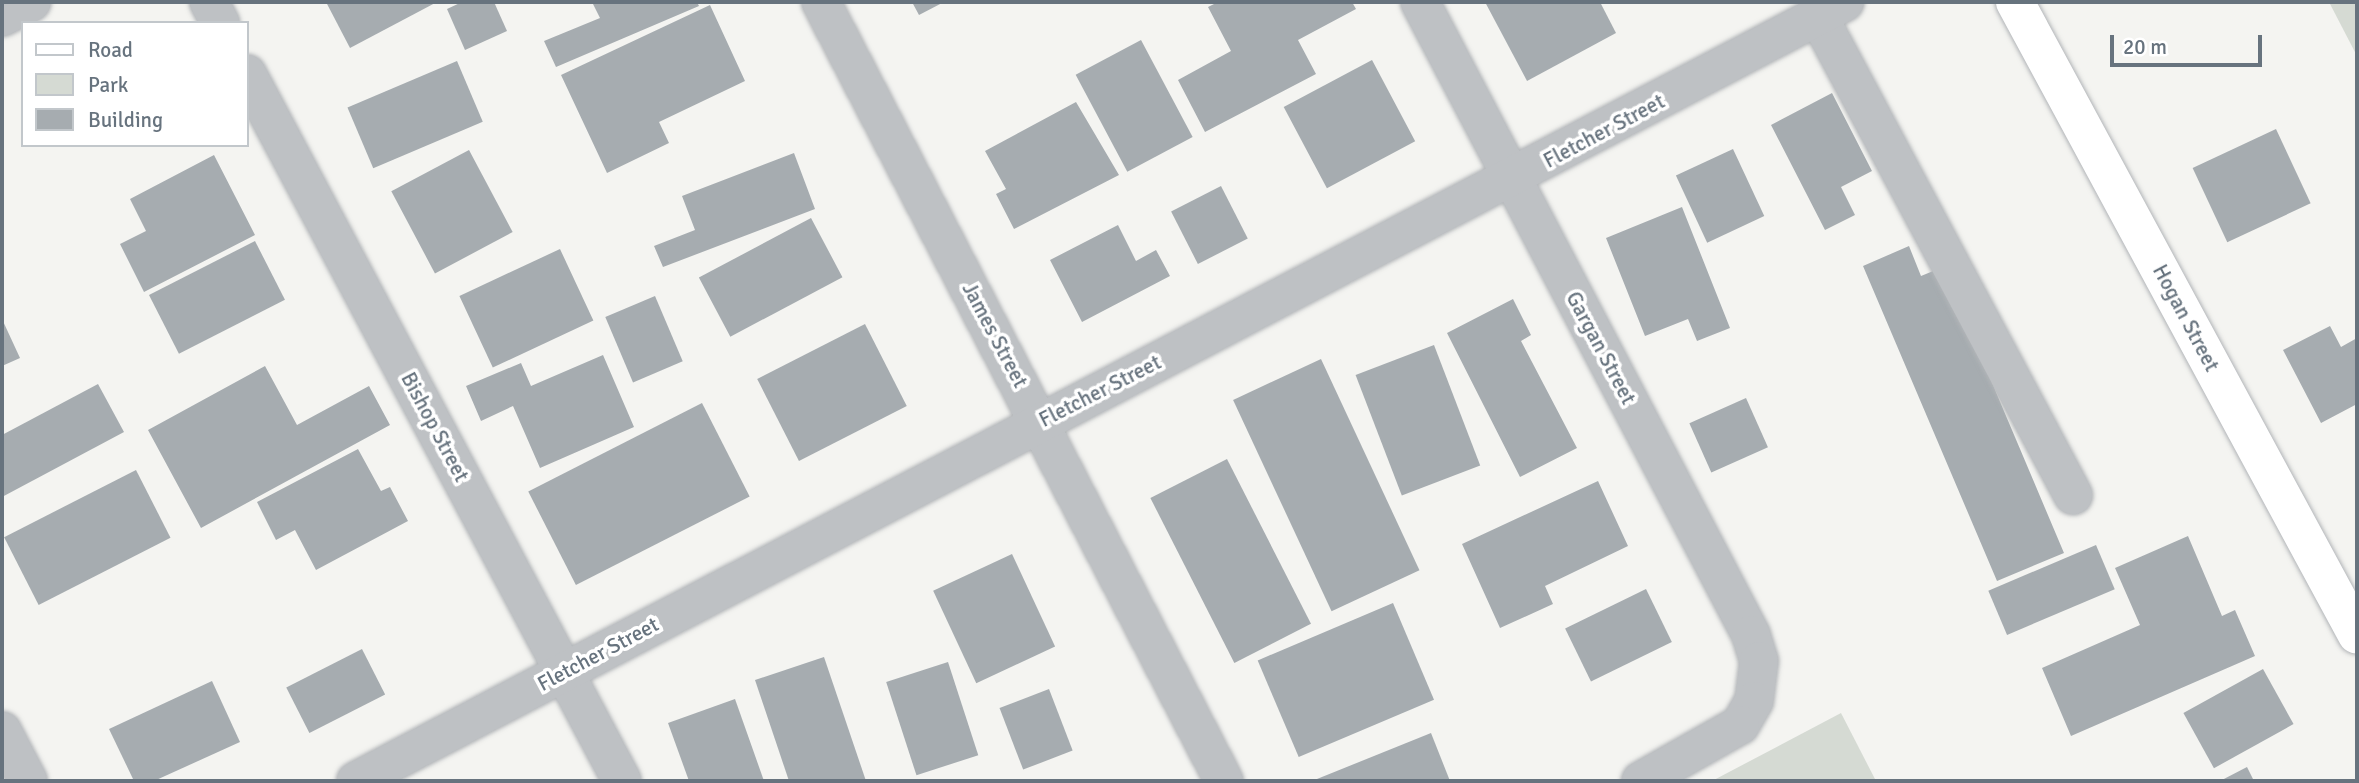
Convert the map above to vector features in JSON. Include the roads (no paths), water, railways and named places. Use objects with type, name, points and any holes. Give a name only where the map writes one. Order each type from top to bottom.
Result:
[{"type":"main road","name":"Hogan Street","points":[[2015,2],[2357,635]]},
{"type":"street","points":[[2,17],[31,2]]},
{"type":"street","points":[[209,2],[219,21]]},
{"type":"street","name":"James Street","points":[[821,2],[1224,781]]},
{"type":"street","name":"Gargan Street","points":[[1420,2],[1751,635],[1759,661],[1754,701],[1740,726],[1642,781]]},
{"type":"street","points":[[1831,9],[2073,495]]},
{"type":"street","name":"Fletcher Street","points":[[356,781],[1040,422],[1513,179],[1831,9]]},
{"type":"street","name":"Bishop Street","points":[[248,76],[622,781]]},
{"type":"street","points":[[2,732],[28,781]]}]
